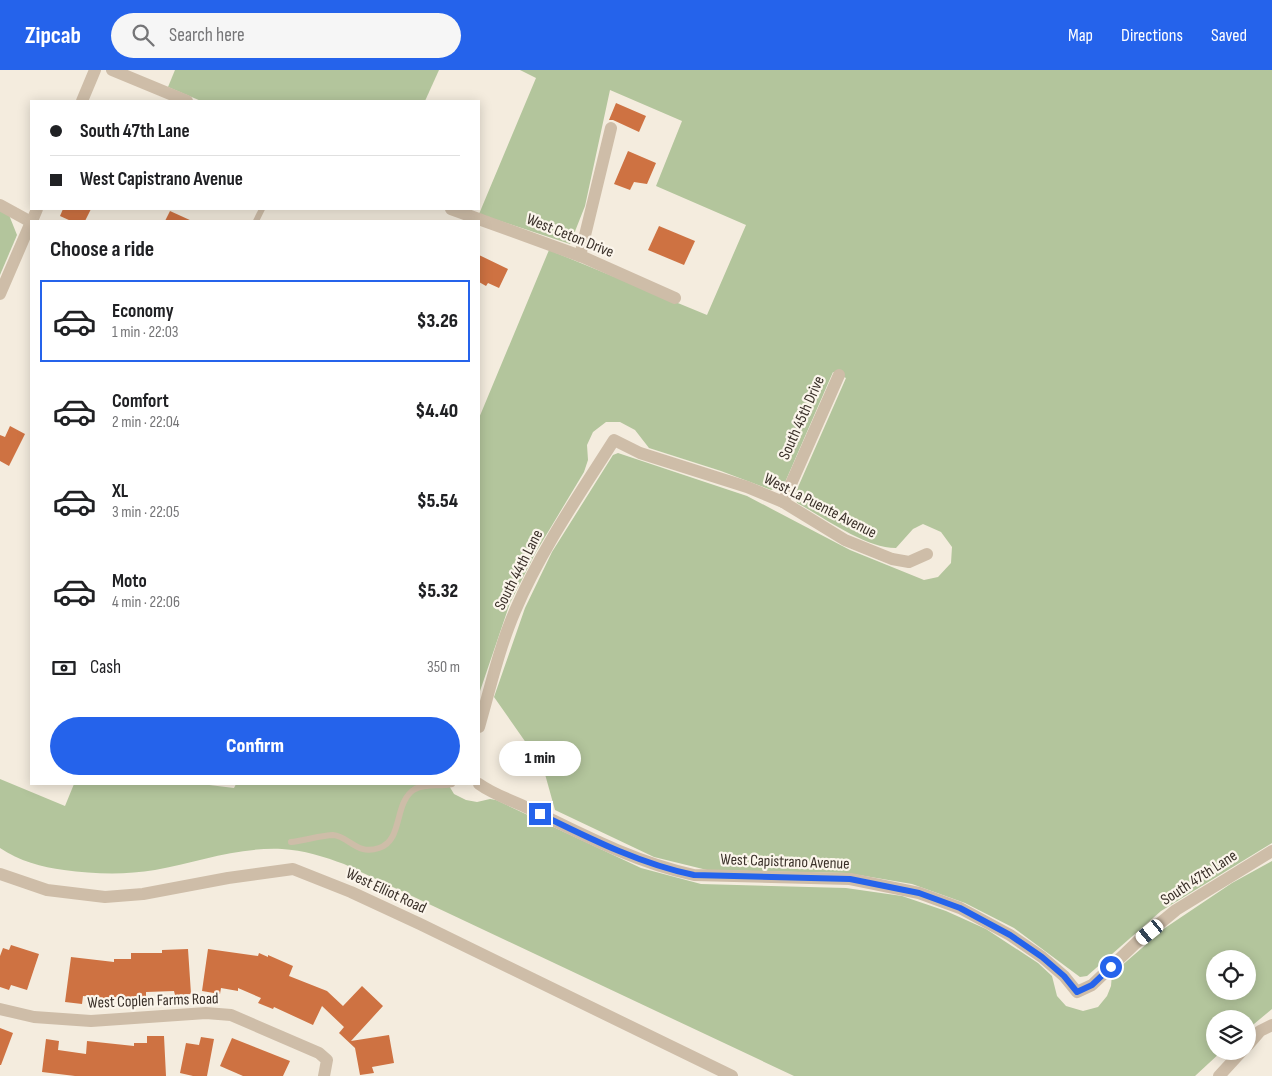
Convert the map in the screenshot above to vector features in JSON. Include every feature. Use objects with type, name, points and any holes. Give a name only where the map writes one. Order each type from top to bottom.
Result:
[{"type":"street","points":[[82,100],[95,70]]},
{"type":"street","points":[[112,70],[186,100]]},
{"type":"street","points":[[580,256],[611,128]]},
{"type":"street","points":[[0,205],[30,221]]},
{"type":"street","name":"West Ceton Drive","points":[[453,210],[580,256],[675,298]]},
{"type":"street","points":[[0,294],[30,224]]},
{"type":"street","name":"South 45th Drive","points":[[783,502],[839,375]]},
{"type":"street","name":"West La Puente Avenue","points":[[614,440],[640,454],[747,488],[783,502],[845,540],[892,559],[910,562],[927,554]]},
{"type":"street","name":"South 44th Lane","points":[[480,724],[515,611],[535,570],[569,509],[614,440]]},
{"type":"street","name":"West Capistrano Avenue","points":[[480,785],[568,828],[635,857],[675,871],[694,875],[850,879],[919,893],[960,908],[1010,935],[1042,957],[1064,976],[1077,992]]},
{"type":"street","name":"South 47th Lane","points":[[1077,992],[1095,982],[1136,943],[1176,910],[1268,854]]},
{"type":"street","name":"West Elliot Road","points":[[0,874],[47,890],[105,897],[143,894],[228,878],[293,869],[351,892],[420,924],[732,1076]]},
{"type":"street","name":"West Coplen Farms Road","points":[[0,1009],[34,1017],[91,1021],[206,1013],[231,1015],[319,1053],[327,1060],[324,1076]]},
{"type":"street","points":[[1256,1036],[1260,1031],[1272,1025]]},
{"type":"street","points":[[1219,1076],[1234,1060]]},
{"type":"lane","points":[[291,842],[334,835],[367,851],[380,848],[387,845],[392,838],[401,806],[407,796],[416,788],[443,785]]},
{"type":"green space","points":[[175,70],[439,70],[425,100],[199,100],[168,87]]},
{"type":"green space","points":[[520,70],[1272,70],[1272,843],[1161,911],[1087,976],[1080,977],[1014,928],[965,903],[912,884],[847,873],[707,870],[654,857],[555,810],[543,767],[494,697],[525,608],[552,552],[613,455],[618,453],[747,496],[850,550],[924,580],[938,577],[951,563],[952,547],[941,532],[923,524],[913,529],[896,548],[884,547],[858,538],[797,503],[795,494],[846,378],[833,372],[783,487],[771,490],[721,471],[649,448],[635,430],[620,422],[606,422],[593,432],[587,445],[588,460],[584,472],[536,552],[510,603],[480,691],[480,416],[549,250],[707,315],[746,225],[656,186],[682,121],[610,90],[585,206],[570,244],[479,214],[536,78]]},
{"type":"green space","points":[[0,210],[9,215],[17,235],[0,275]]},
{"type":"green space","points":[[0,779],[65,806],[74,785],[209,785],[234,788],[236,785],[449,785],[454,794],[466,800],[477,802],[490,799],[496,800],[641,868],[701,884],[846,888],[902,896],[946,911],[986,929],[1038,963],[1052,976],[1057,996],[1066,1006],[1083,1011],[1098,1007],[1107,996],[1111,986],[1112,974],[1165,928],[1232,883],[1272,861],[1272,1009],[1256,1022],[1256,1010],[1206,1010],[1206,1060],[1212,1060],[1195,1076],[794,1076],[344,864],[322,856],[282,849],[250,850],[132,873],[64,870],[23,860],[0,848]]},
{"type":"building","points":[[616,103],[646,116],[639,132],[609,120]]},
{"type":"building","points":[[628,151],[656,163],[647,184],[634,182],[630,190],[614,184]]},
{"type":"building","points":[[63,210],[90,210],[86,220],[69,220],[60,216]]},
{"type":"building","points":[[170,211],[190,220],[166,220]]},
{"type":"building","points":[[659,226],[695,241],[684,265],[648,250]]},
{"type":"building","points":[[480,255],[508,269],[499,288],[488,283],[486,286],[480,283]]},
{"type":"building","points":[[10,426],[25,434],[9,466],[0,461],[0,435],[5,437]]},
{"type":"building","points":[[517,759],[526,763],[522,773],[513,769]]},
{"type":"building","points":[[11,945],[39,954],[27,990],[11,985],[9,990],[0,987],[0,956],[3,948],[9,950]]},
{"type":"building","points":[[188,949],[191,994],[175,995],[174,991],[146,992],[146,1001],[135,1001],[135,997],[104,998],[83,996],[82,1004],[65,1002],[71,957],[114,962],[114,959],[131,959],[131,953],[162,953],[162,950]]},
{"type":"building","points":[[208,949],[258,956],[259,953],[268,957],[268,955],[293,966],[289,976],[327,991],[343,1006],[362,986],[383,1006],[351,1041],[389,1035],[394,1063],[372,1067],[374,1073],[360,1075],[355,1048],[339,1033],[344,1027],[322,1006],[313,1025],[274,1007],[273,1009],[258,1003],[261,998],[238,988],[238,991],[221,988],[220,994],[202,991]]},
{"type":"building","points":[[0,1028],[13,1033],[1,1065],[0,1065]]},
{"type":"building","points":[[147,1036],[164,1036],[166,1076],[75,1076],[42,1072],[46,1039],[59,1041],[58,1050],[86,1054],[87,1041],[134,1046],[134,1043],[147,1043]]},
{"type":"building","points":[[201,1037],[214,1039],[207,1076],[193,1076],[180,1073],[186,1043],[199,1045]]},
{"type":"building","points":[[232,1038],[290,1061],[283,1076],[243,1076],[220,1066]]},
{"type":"route","points":[[540,814],[635,857],[675,871],[694,875],[850,879],[919,893],[960,908],[1010,935],[1042,957],[1064,976],[1077,992],[1092,985],[1111,967]]}]
